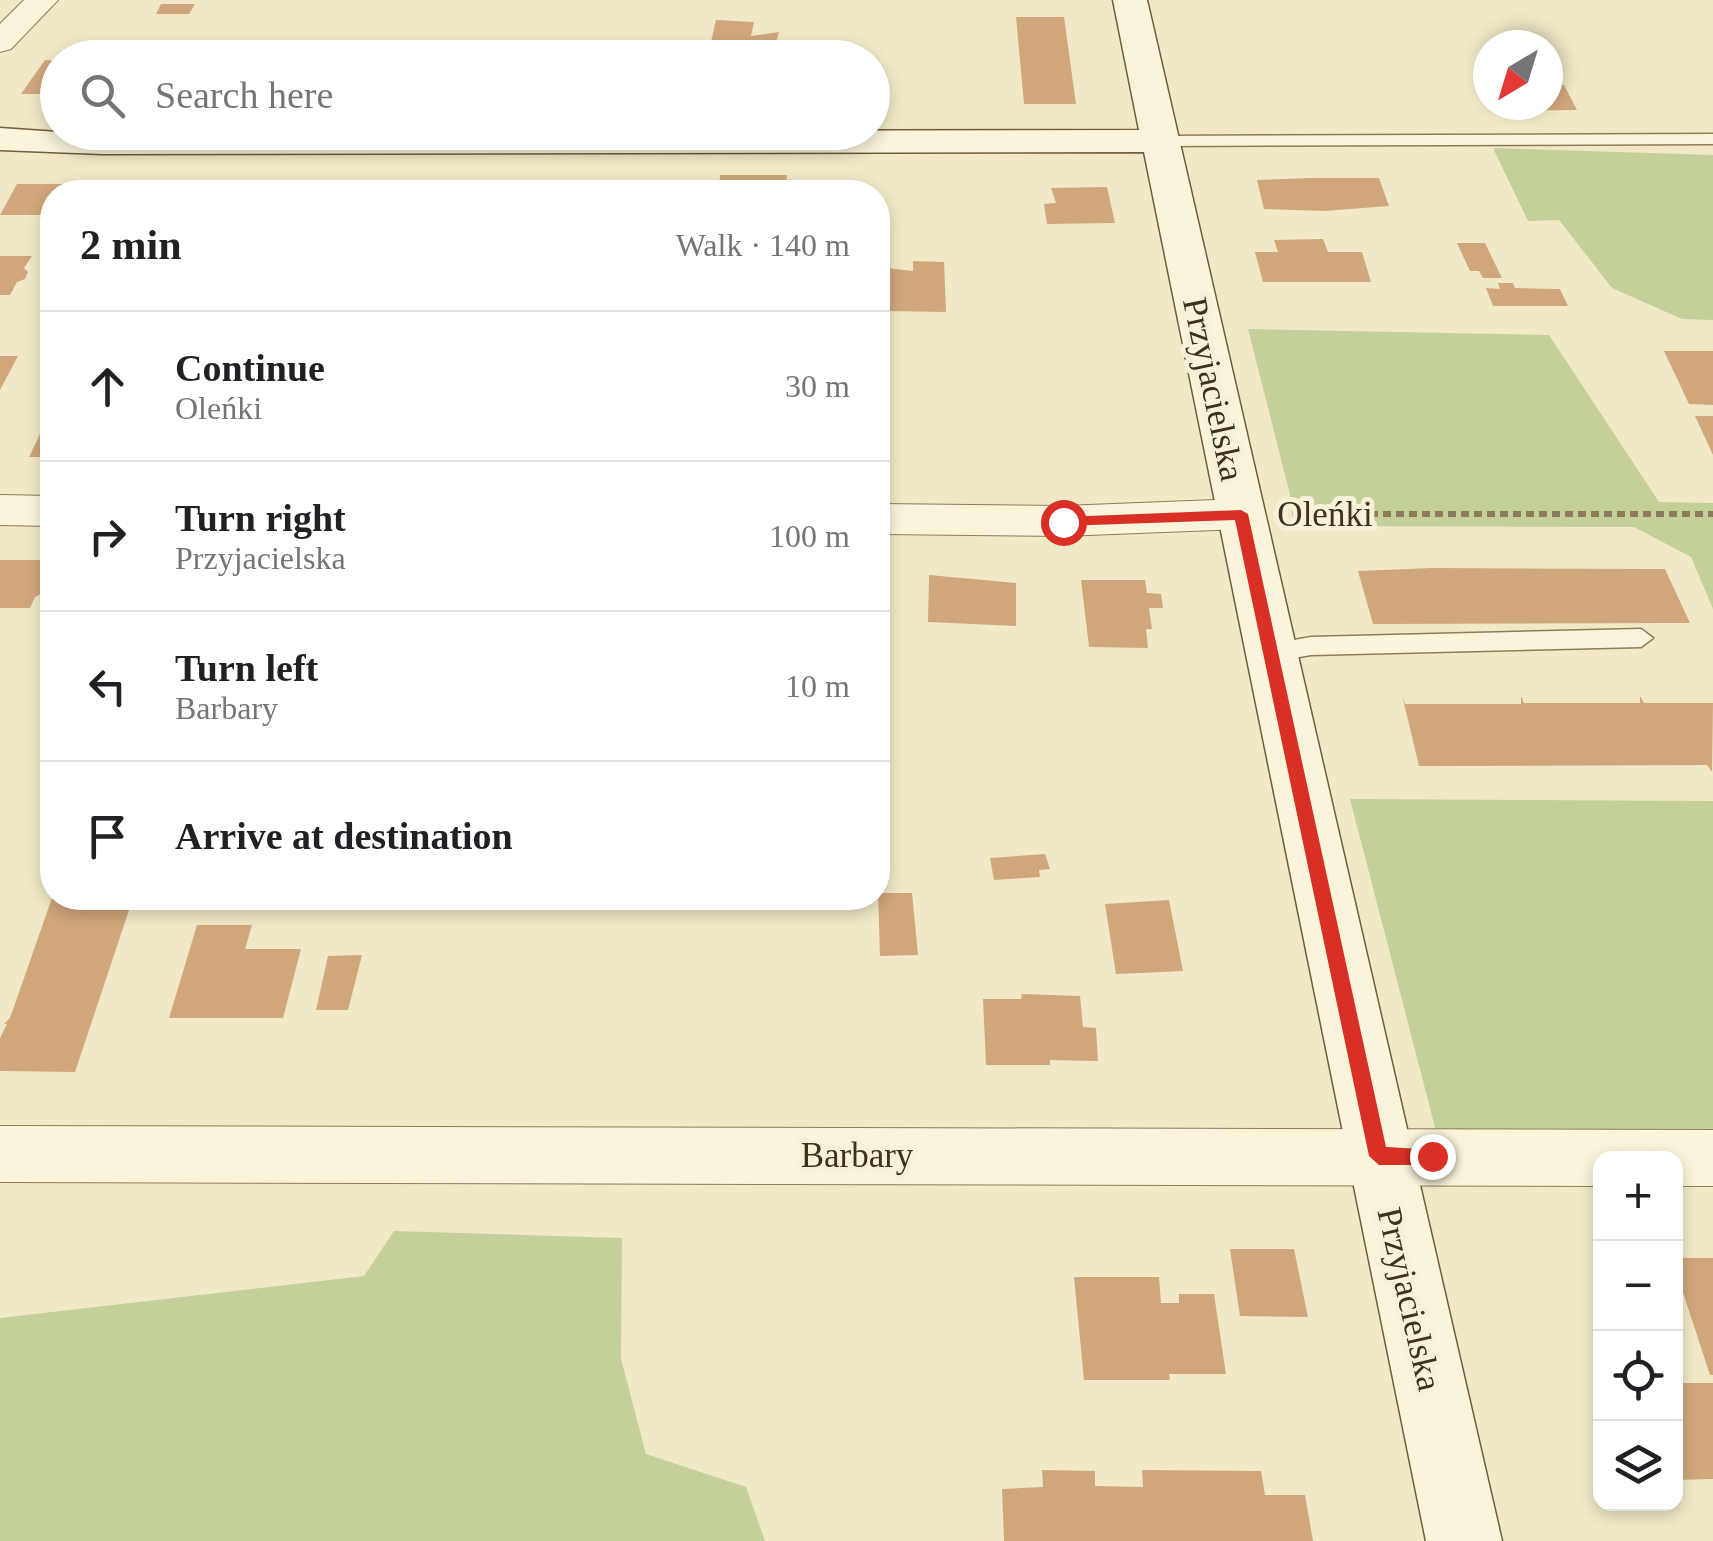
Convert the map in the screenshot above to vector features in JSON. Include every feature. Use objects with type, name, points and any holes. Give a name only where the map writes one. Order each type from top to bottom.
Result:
[{"type":"street","points":[[0,42],[42,0]]},
{"type":"street","name":"Przyjacielska","points":[[1130,0],[1464,1541]]},
{"type":"street","points":[[0,139],[40,141]]},
{"type":"street","points":[[890,142],[1161,141]]},
{"type":"street","points":[[0,510],[40,511]]},
{"type":"street","name":"Oleńki","points":[[890,519],[1063,522],[1241,514]]},
{"type":"street","name":"Barbary","points":[[0,1154],[1713,1158]]},
{"type":"lane","points":[[1161,141],[1713,140]]},
{"type":"lane","points":[[1271,654],[1311,646],[1641,638]]},
{"type":"path","name":"Oleńki","points":[[1241,514],[1713,514]]},
{"type":"green space","points":[[1493,148],[1713,155],[1713,320],[1682,319],[1612,288],[1559,220],[1528,221]]},
{"type":"green space","points":[[1248,329],[1549,335],[1659,502],[1713,503],[1713,609],[1691,557],[1634,527],[1298,526]]},
{"type":"green space","points":[[1350,799],[1713,801],[1713,1131],[1438,1139]]},
{"type":"green space","points":[[394,1231],[622,1238],[621,1359],[646,1454],[746,1487],[765,1541],[0,1541],[0,1318],[364,1276]]},
{"type":"building","points":[[161,4],[195,4],[189,14],[156,14]]},
{"type":"building","points":[[1016,17],[1064,17],[1076,104],[1024,104]]},
{"type":"building","points":[[716,20],[754,22],[751,36],[779,32],[777,40],[711,40]]},
{"type":"building","points":[[40,67],[40,94],[21,94]]},
{"type":"building","points":[[1564,85],[1577,110],[1563,110]]},
{"type":"building","points":[[720,175],[787,175],[787,180],[720,180]]},
{"type":"building","points":[[1379,178],[1389,206],[1324,211],[1264,209],[1257,180]]},
{"type":"building","points":[[17,184],[40,184],[40,215],[0,215]]},
{"type":"building","points":[[1107,187],[1115,223],[1047,224],[1044,204],[1056,203],[1051,188]]},
{"type":"building","points":[[1323,239],[1328,252],[1362,252],[1371,282],[1263,282],[1255,252],[1278,252],[1274,240]]},
{"type":"building","points":[[1457,243],[1485,243],[1502,278],[1483,278],[1479,271],[1470,271]]},
{"type":"building","points":[[0,256],[32,256],[24,268],[28,272],[25,279],[17,282],[10,295],[0,295]]},
{"type":"building","points":[[913,261],[944,262],[946,312],[890,311],[890,268],[913,271]]},
{"type":"building","points":[[1498,283],[1513,283],[1515,288],[1560,289],[1568,306],[1493,306],[1486,288],[1500,289]]},
{"type":"building","points":[[1664,351],[1713,351],[1713,405],[1689,404]]},
{"type":"building","points":[[0,356],[18,356],[0,390]]},
{"type":"building","points":[[1695,416],[1713,416],[1713,455]]},
{"type":"building","points":[[40,434],[40,457],[29,457]]},
{"type":"building","points":[[0,560],[40,560],[40,594],[30,608],[0,608]]},
{"type":"building","points":[[1665,569],[1690,623],[1373,624],[1358,571]]},
{"type":"building","points":[[929,575],[1016,583],[1016,626],[928,622]]},
{"type":"building","points":[[1081,580],[1145,580],[1147,593],[1161,594],[1163,608],[1149,608],[1152,629],[1146,629],[1148,648],[1089,647]]},
{"type":"building","points":[[1402,695],[1405,704],[1521,704],[1521,696],[1524,703],[1640,703],[1640,696],[1644,703],[1713,703],[1712,772],[1707,765],[1419,766]]},
{"type":"building","points":[[1045,854],[1050,869],[1039,870],[1040,877],[994,880],[990,858]]},
{"type":"building","points":[[890,893],[912,893],[918,955],[880,956],[879,910],[890,910]]},
{"type":"building","points":[[1169,900],[1183,971],[1116,974],[1105,904]]},
{"type":"building","points":[[48,910],[129,910],[75,1072],[0,1071],[0,1038]]},
{"type":"building","points":[[197,925],[252,925],[245,949],[301,949],[283,1018],[169,1018]]},
{"type":"building","points":[[362,955],[348,1010],[316,1010],[328,956]]},
{"type":"building","points":[[1022,994],[1080,996],[1083,1027],[1096,1028],[1098,1061],[986,1065],[983,999],[1021,999]]},
{"type":"building","points":[[1230,1249],[1294,1249],[1308,1317],[1240,1316]]},
{"type":"building","points":[[1683,1258],[1713,1258],[1710,1375],[1683,1292]]},
{"type":"building","points":[[1074,1277],[1159,1277],[1161,1303],[1179,1303],[1179,1294],[1214,1294],[1226,1374],[1169,1374],[1170,1380],[1084,1380]]},
{"type":"building","points":[[1683,1383],[1713,1383],[1713,1479],[1683,1480]]},
{"type":"building","points":[[1042,1470],[1095,1471],[1095,1486],[1143,1487],[1142,1470],[1261,1471],[1265,1495],[1305,1495],[1313,1541],[1004,1541],[1002,1489],[1043,1487]]},
{"type":"route","points":[[1063,522],[1241,514],[1379,1156],[1432,1156]]}]
